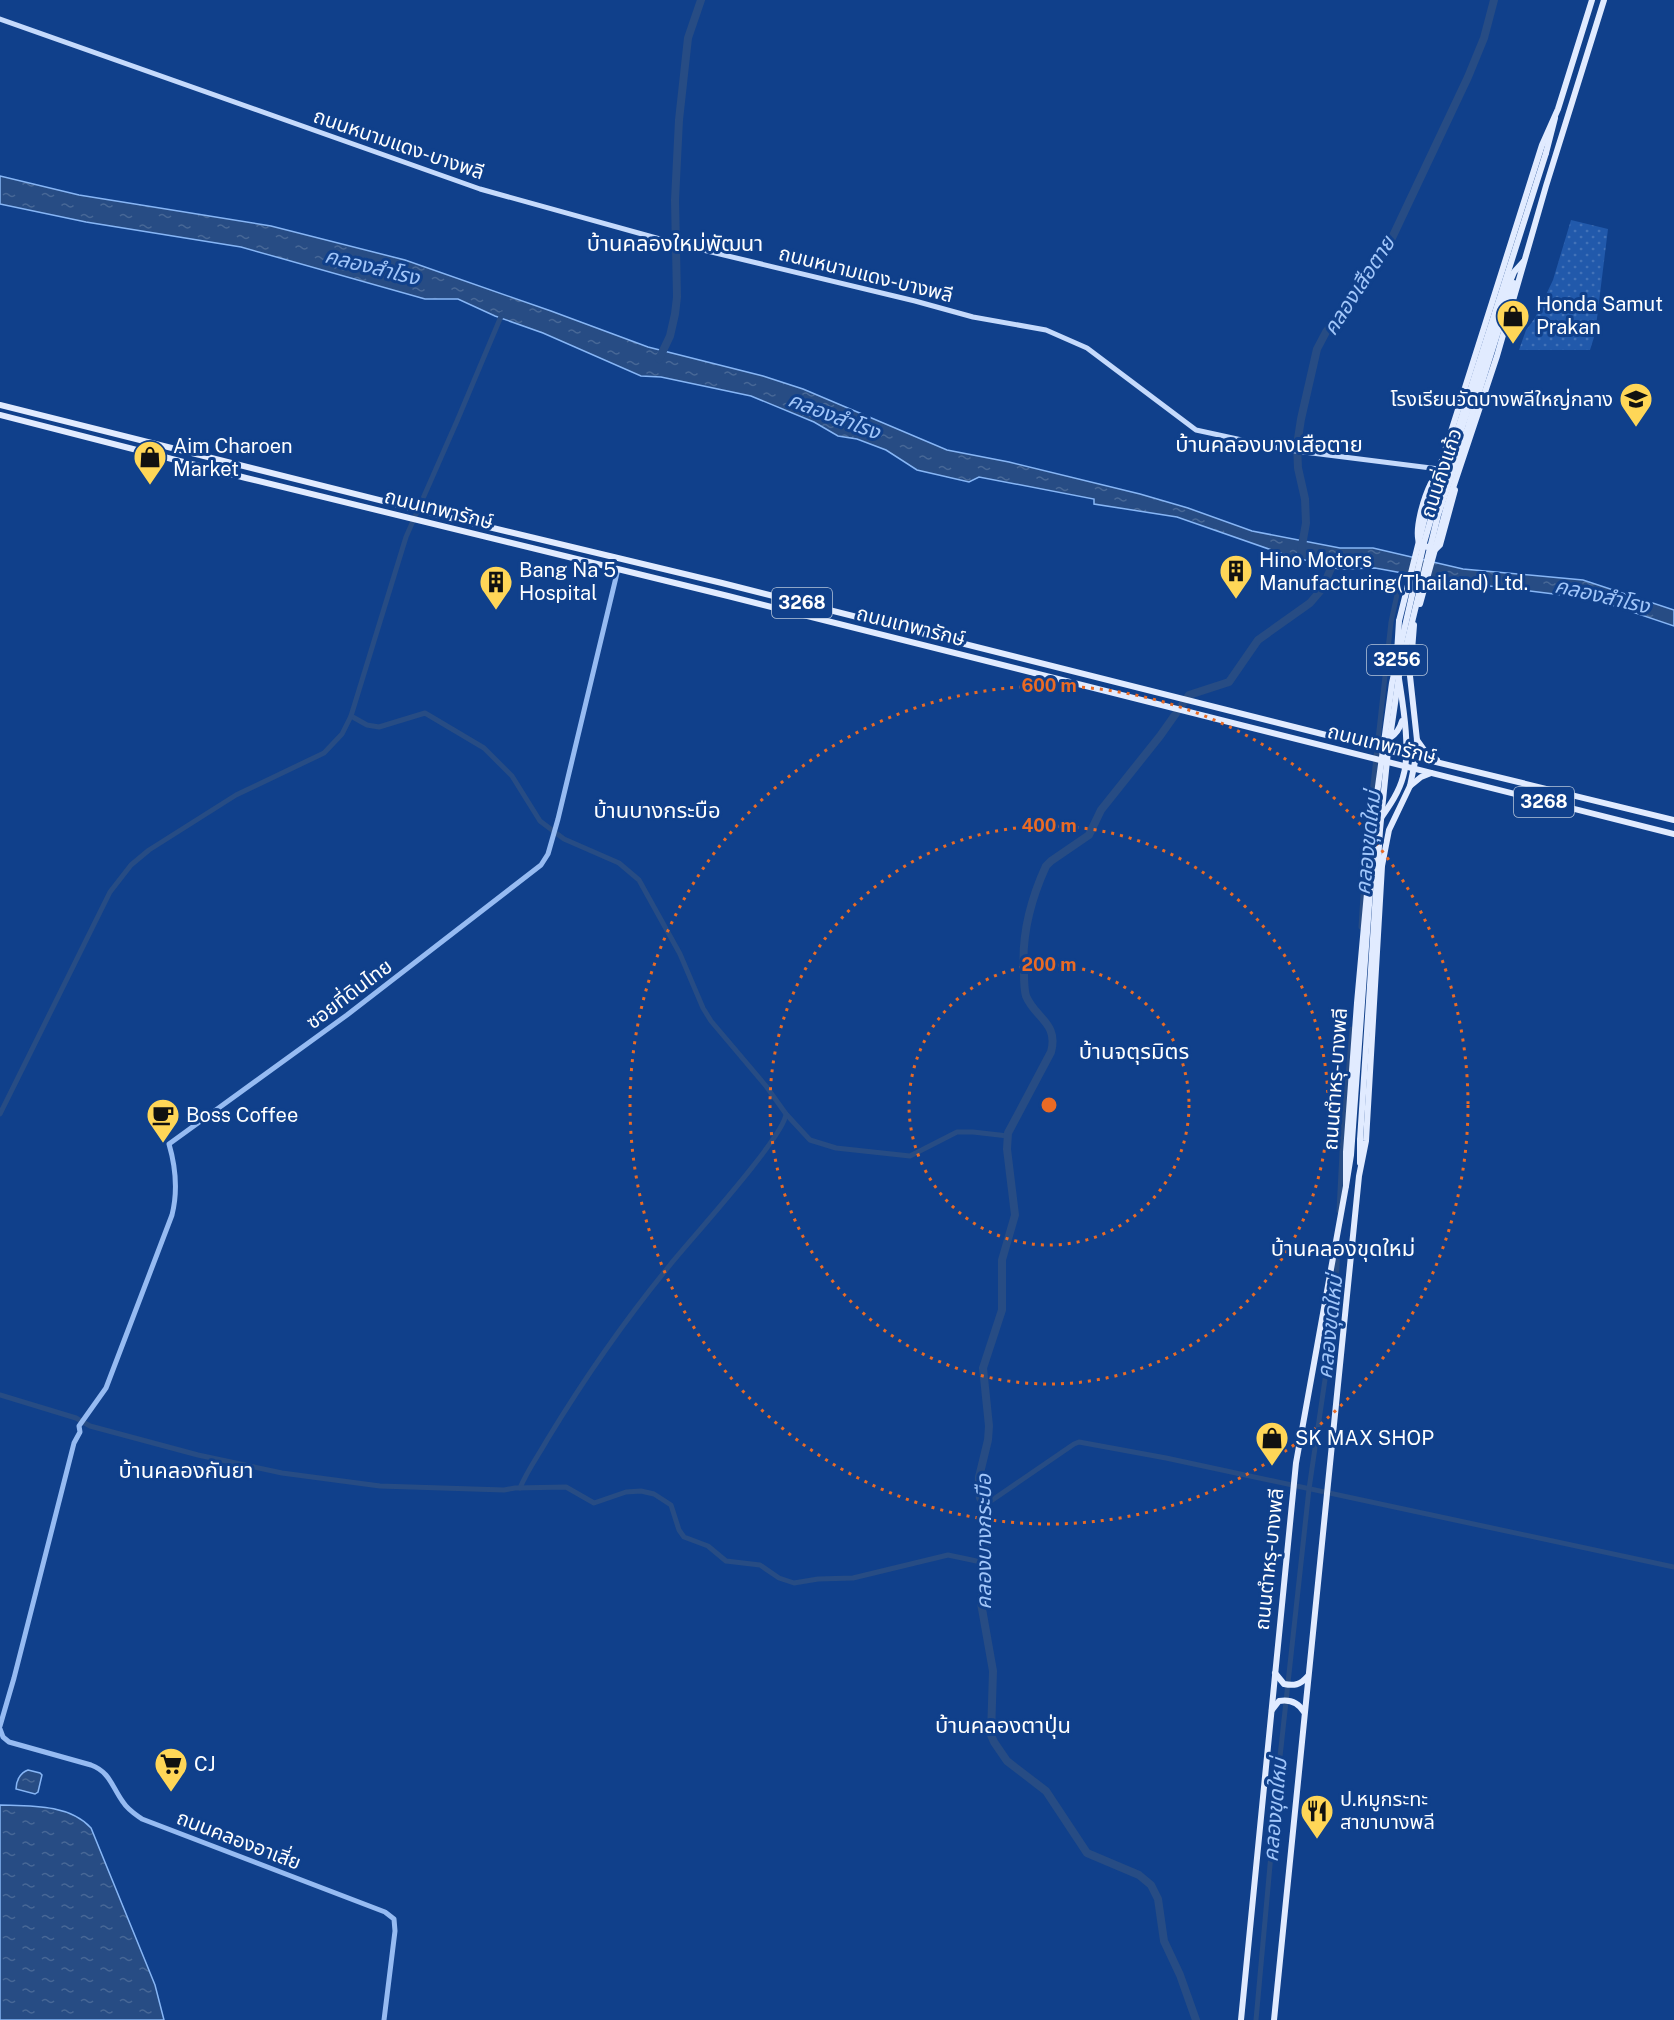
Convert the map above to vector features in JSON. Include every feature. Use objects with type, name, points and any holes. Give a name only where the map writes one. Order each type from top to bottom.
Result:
[{"type":"main road","name":"ถนนกิ่งแก้ว","points":[[1403,754],[1404,714],[1398,665],[1399,621],[1429,501],[1542,145],[1556,113],[1592,0]]},
{"type":"main road","name":"ถนนกิ่งแก้ว","points":[[1416,757],[1417,740],[1410,676],[1414,625],[1446,506],[1497,356],[1546,186],[1604,0]]},
{"type":"main road","name":"ถนนหนามแดง-บางพลี","points":[[0,19],[480,189],[665,241],[973,317],[1046,330],[1087,348],[1196,430],[1303,452],[1439,469]]},
{"type":"main road","name":"3256","points":[[1346,1186],[1351,1155],[1377,794],[1392,683],[1419,565],[1447,463],[1546,153],[1556,113]]},
{"type":"main road","name":"3256","points":[[1448,470],[1509,284],[1525,260]]},
{"type":"main road","name":"3256","points":[[1274,2020],[1363,1140],[1381,818],[1397,687],[1438,515],[1518,268]]},
{"type":"main road","name":"ถนนเทพารักษ์","points":[[0,405],[423,511],[722,582],[1058,668],[1674,820]]},
{"type":"main road","name":"ถนนเทพารักษ์","points":[[0,414],[407,519],[618,569],[1674,834]]},
{"type":"main road","points":[[1448,470],[1449,498]]},
{"type":"main road","points":[[1436,478],[1428,490],[1417,539],[1420,545],[1436,549],[1442,539],[1453,501],[1455,481]]},
{"type":"main road","points":[[1056,679],[1058,668]]},
{"type":"main road","points":[[1366,745],[1391,738],[1399,730],[1404,714]]},
{"type":"main road","points":[[1417,740],[1427,754],[1446,764]]},
{"type":"main road","name":"ถนนตำหรุ-บางพลี","points":[[1241,2020],[1294,1476],[1346,1186],[1346,1152],[1370,847],[1375,827],[1402,780],[1406,767],[1403,754]]},
{"type":"main road","name":"ถนนตำหรุ-บางพลี","points":[[1363,1140],[1367,1116],[1383,855],[1389,830],[1410,786],[1416,757]]},
{"type":"main road","points":[[1396,764],[1402,780]]},
{"type":"main road","points":[[1410,786],[1421,777],[1431,773]]},
{"type":"main road","points":[[1275,1673],[1284,1684],[1292,1685],[1296,1685],[1308,1676]]},
{"type":"main road","points":[[1271,1710],[1275,1705],[1286,1701],[1295,1702],[1304,1712]]},
{"type":"street","points":[[1439,469],[1448,470]]},
{"type":"street","name":"ซอยที่ดินไทย","points":[[79,1426],[106,1388],[172,1215],[176,1200],[176,1185],[169,1144],[347,1016],[541,865],[547,857],[618,569]]},
{"type":"street","name":"ถนนคลองอาเสี่ย","points":[[79,1426],[80,1432],[74,1443],[0,1727],[3,1737],[9,1742],[91,1765],[103,1771],[112,1781],[121,1800],[142,1819],[386,1912],[394,1919],[395,1931],[384,2020]]},
{"type":"shaded area","points":[[1571,220],[1608,229],[1595,334],[1590,350],[1519,350],[1526,330],[1535,318],[1553,280]]},
{"type":"water","name":"คลองสำโรง","points":[[0,176],[79,195],[271,226],[405,260],[648,347],[763,376],[803,389],[947,450],[1009,462],[1140,494],[1252,531],[1340,548],[1373,548],[1463,569],[1583,580],[1674,610],[1674,626],[1594,599],[1441,580],[1375,568],[1339,569],[1286,555],[1177,517],[1094,504],[1094,499],[979,477],[969,482],[917,470],[886,450],[857,439],[838,436],[814,422],[751,396],[661,377],[641,376],[458,299],[425,299],[241,247],[86,222],[0,204]]},
{"type":"water","points":[[28,1770],[42,1775],[38,1792],[35,1794],[16,1789],[19,1778]]},
{"type":"water","points":[[0,1805],[36,1806],[60,1810],[72,1814],[91,1828],[155,1985],[164,2020],[0,2020]]},
{"type":"waterway","points":[[659,359],[670,336],[677,297],[675,200],[679,120],[688,38],[701,0]]},
{"type":"waterway","name":"คลองเสือตาย","points":[[1301,551],[1306,523],[1297,445],[1317,349],[1326,332],[1370,276],[1391,240],[1468,77],[1484,38],[1494,0]]},
{"type":"waterway","points":[[0,1114],[110,892],[131,865],[149,850],[236,795],[324,753],[342,734],[351,716],[406,537],[502,314]]},
{"type":"waterway","name":"คลองบางกระบือ","points":[[1196,2020],[1180,1975],[1164,1941],[1158,1899],[1151,1885],[1139,1875],[1087,1853],[1046,1791],[1007,1761],[991,1735],[993,1671],[981,1603],[986,1563],[985,1505],[980,1498],[979,1477],[989,1426],[983,1368],[1002,1310],[1002,1260],[1015,1215],[1007,1149],[1008,1133],[1051,1052],[1053,1042],[1049,1027],[1026,996],[1023,959],[1028,918],[1035,892],[1046,866],[1089,835],[1101,810],[1160,736],[1189,695],[1229,682],[1258,640],[1310,603],[1322,589],[1335,559]]},
{"type":"waterway","name":"คลองขุดใหม่","points":[[1361,927],[1366,848],[1391,622],[1403,567]]},
{"type":"waterway","points":[[351,716],[367,725],[379,727],[425,713],[484,748],[512,776],[540,821],[564,839],[619,863],[639,880],[680,954],[703,1008],[711,1021],[766,1086],[786,1114],[770,1144],[754,1165],[653,1286],[605,1351],[561,1417],[520,1488]]},
{"type":"waterway","name":"คลองขุดใหม่","points":[[1339,1211],[1352,1029]]},
{"type":"waterway","points":[[786,1114],[810,1140],[836,1148],[910,1156],[957,1132],[1008,1136]]},
{"type":"waterway","name":"คลองขุดใหม่","points":[[1256,2020],[1279,1766],[1309,1489],[1335,1311],[1338,1244]]},
{"type":"waterway","points":[[0,1395],[76,1418],[90,1426],[198,1455],[282,1473],[380,1486],[504,1490],[566,1487],[594,1503],[626,1492],[641,1491],[654,1494],[671,1505],[679,1530],[684,1537],[708,1546],[726,1561],[760,1565],[779,1578],[794,1583],[818,1579],[853,1578],[948,1555],[986,1563]]},
{"type":"waterway","points":[[985,1505],[1079,1442],[1166,1458],[1674,1567]]},
{"type":"place","name":"Honda Samut Prakan","points":[[1513,345]]},
{"type":"place","name":"โรงเรียนวัดบางพลีใหญ่กลาง","points":[[1636,428]]},
{"type":"place","name":"Aim Charoen Market","points":[[150,486]]},
{"type":"place","name":"Hino Motors Manufacturing(Thailand) Ltd.","points":[[1236,600]]},
{"type":"place","name":"Bang Na 5 Hospital","points":[[496,611]]},
{"type":"place","name":"Boss Coffee","points":[[163,1144]]},
{"type":"place","name":"SK MAX SHOP","points":[[1272,1467]]},
{"type":"place","name":"CJ","points":[[171,1793]]},
{"type":"place","name":"ป.หมูกระทะ สาขาบางพลี","points":[[1317,1840]]},
{"type":"district","name":"บ้านคลองใหม่พัฒนา","points":[[675,243]]},
{"type":"district","name":"บ้านคลองบางเสือตาย","points":[[1269,444]]},
{"type":"district","name":"บ้านบางกระบือ","points":[[657,810]]},
{"type":"district","name":"บ้านจตุรมิตร","points":[[1134,1051]]},
{"type":"district","name":"บ้านคลองขุดใหม่","points":[[1343,1248]]},
{"type":"district","name":"บ้านคลองกันยา","points":[[186,1470]]},
{"type":"district","name":"บ้านคลองตาปุ่น","points":[[1003,1725]]}]
